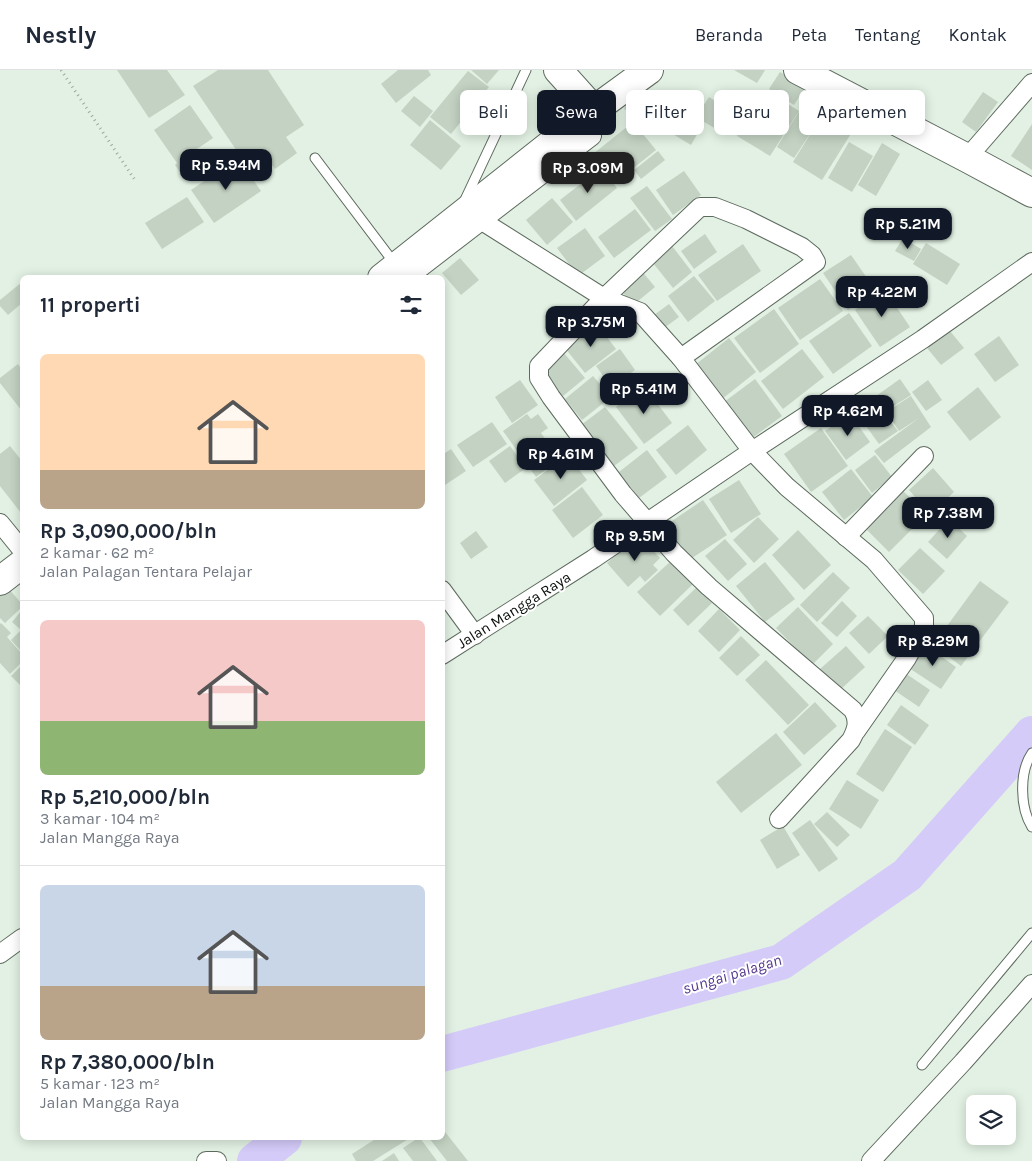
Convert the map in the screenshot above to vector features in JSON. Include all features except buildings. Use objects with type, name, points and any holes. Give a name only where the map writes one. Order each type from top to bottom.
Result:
[{"type":"main road","points":[[558,70],[571,90]]},
{"type":"main road","points":[[616,101],[649,70]]},
{"type":"main road","points":[[798,70],[1032,194]]},
{"type":"main road","points":[[390,272],[470,220],[578,135]]},
{"type":"main road","points":[[0,581],[20,566]]},
{"type":"street","points":[[967,158],[1032,83]]},
{"type":"street","points":[[680,358],[816,262],[812,255],[802,247],[746,219],[715,207],[700,207],[604,298],[539,366],[539,378],[623,494],[674,553],[708,587],[853,710],[856,716],[856,731]]},
{"type":"street","points":[[470,220],[604,298],[640,312],[680,358],[752,451],[787,487],[874,560],[924,618],[924,627],[907,658],[851,740],[780,819]]},
{"type":"street","name":"Jalan Mangga Raya","points":[[445,654],[649,522],[752,451],[923,339],[1032,262]]},
{"type":"street","points":[[846,537],[924,456]]},
{"type":"street","points":[[0,523],[20,548]]},
{"type":"street","points":[[445,594],[475,635]]},
{"type":"street","points":[[0,954],[20,939]]},
{"type":"street","points":[[871,1161],[1032,984]]},
{"type":"lane","points":[[470,220],[470,186],[526,70]]},
{"type":"lane","points":[[315,158],[390,272]]},
{"type":"lane","points":[[1032,753],[1027,760],[1023,783],[1026,818],[1032,827]]},
{"type":"lane","points":[[922,1065],[1032,933]]},
{"type":"path","points":[[61,70],[135,180]]},
{"type":"waterway","name":"sungai palagan","points":[[445,1053],[781,962],[907,875],[1032,734]]},
{"type":"waterway","name":"sungai palagan","points":[[255,1161],[281,1140]]}]
